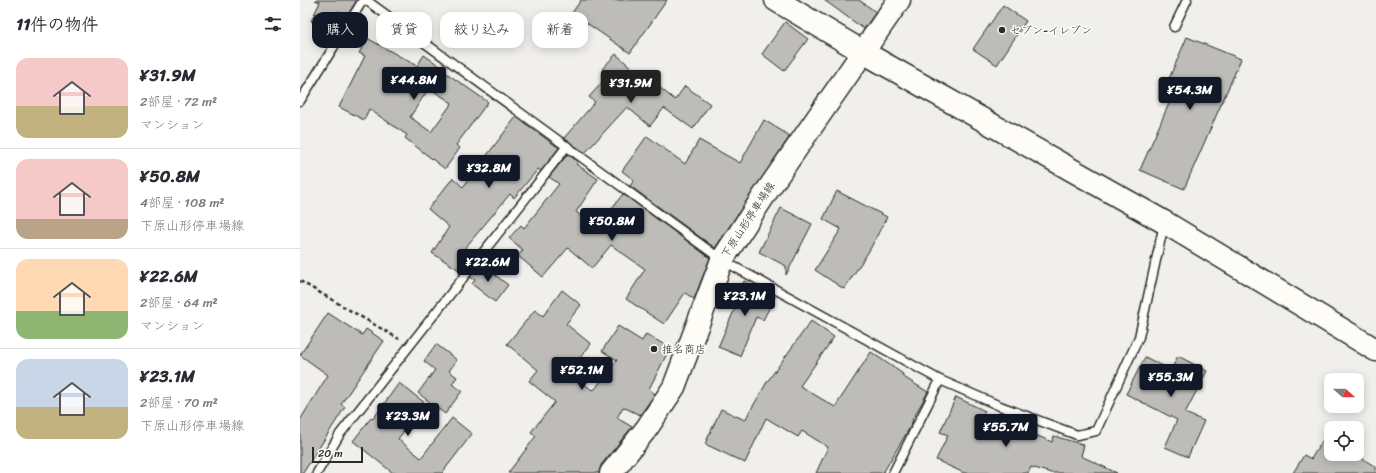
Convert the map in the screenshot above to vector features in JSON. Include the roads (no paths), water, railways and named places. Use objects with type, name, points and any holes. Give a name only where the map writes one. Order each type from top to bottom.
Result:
[{"type":"street","points":[[776,0],[863,52],[1164,222],[1376,350]]},
{"type":"street","name":"下原山形停車場線","points":[[611,473],[647,428],[674,387],[722,260],[769,188],[899,0]]},
{"type":"lane","points":[[300,101],[363,0]]},
{"type":"lane","points":[[366,0],[722,260],[940,380],[1000,406],[1077,435],[1096,431],[1139,337],[1164,222]]},
{"type":"lane","points":[[1174,28],[1187,0]]},
{"type":"lane","points":[[318,473],[340,434],[566,146]]},
{"type":"lane","points":[[893,473],[940,380]]},
{"type":"place","name":"セブン-イレブン","points":[[1002,30]]},
{"type":"place","name":"推名商店","points":[[654,349]]}]
